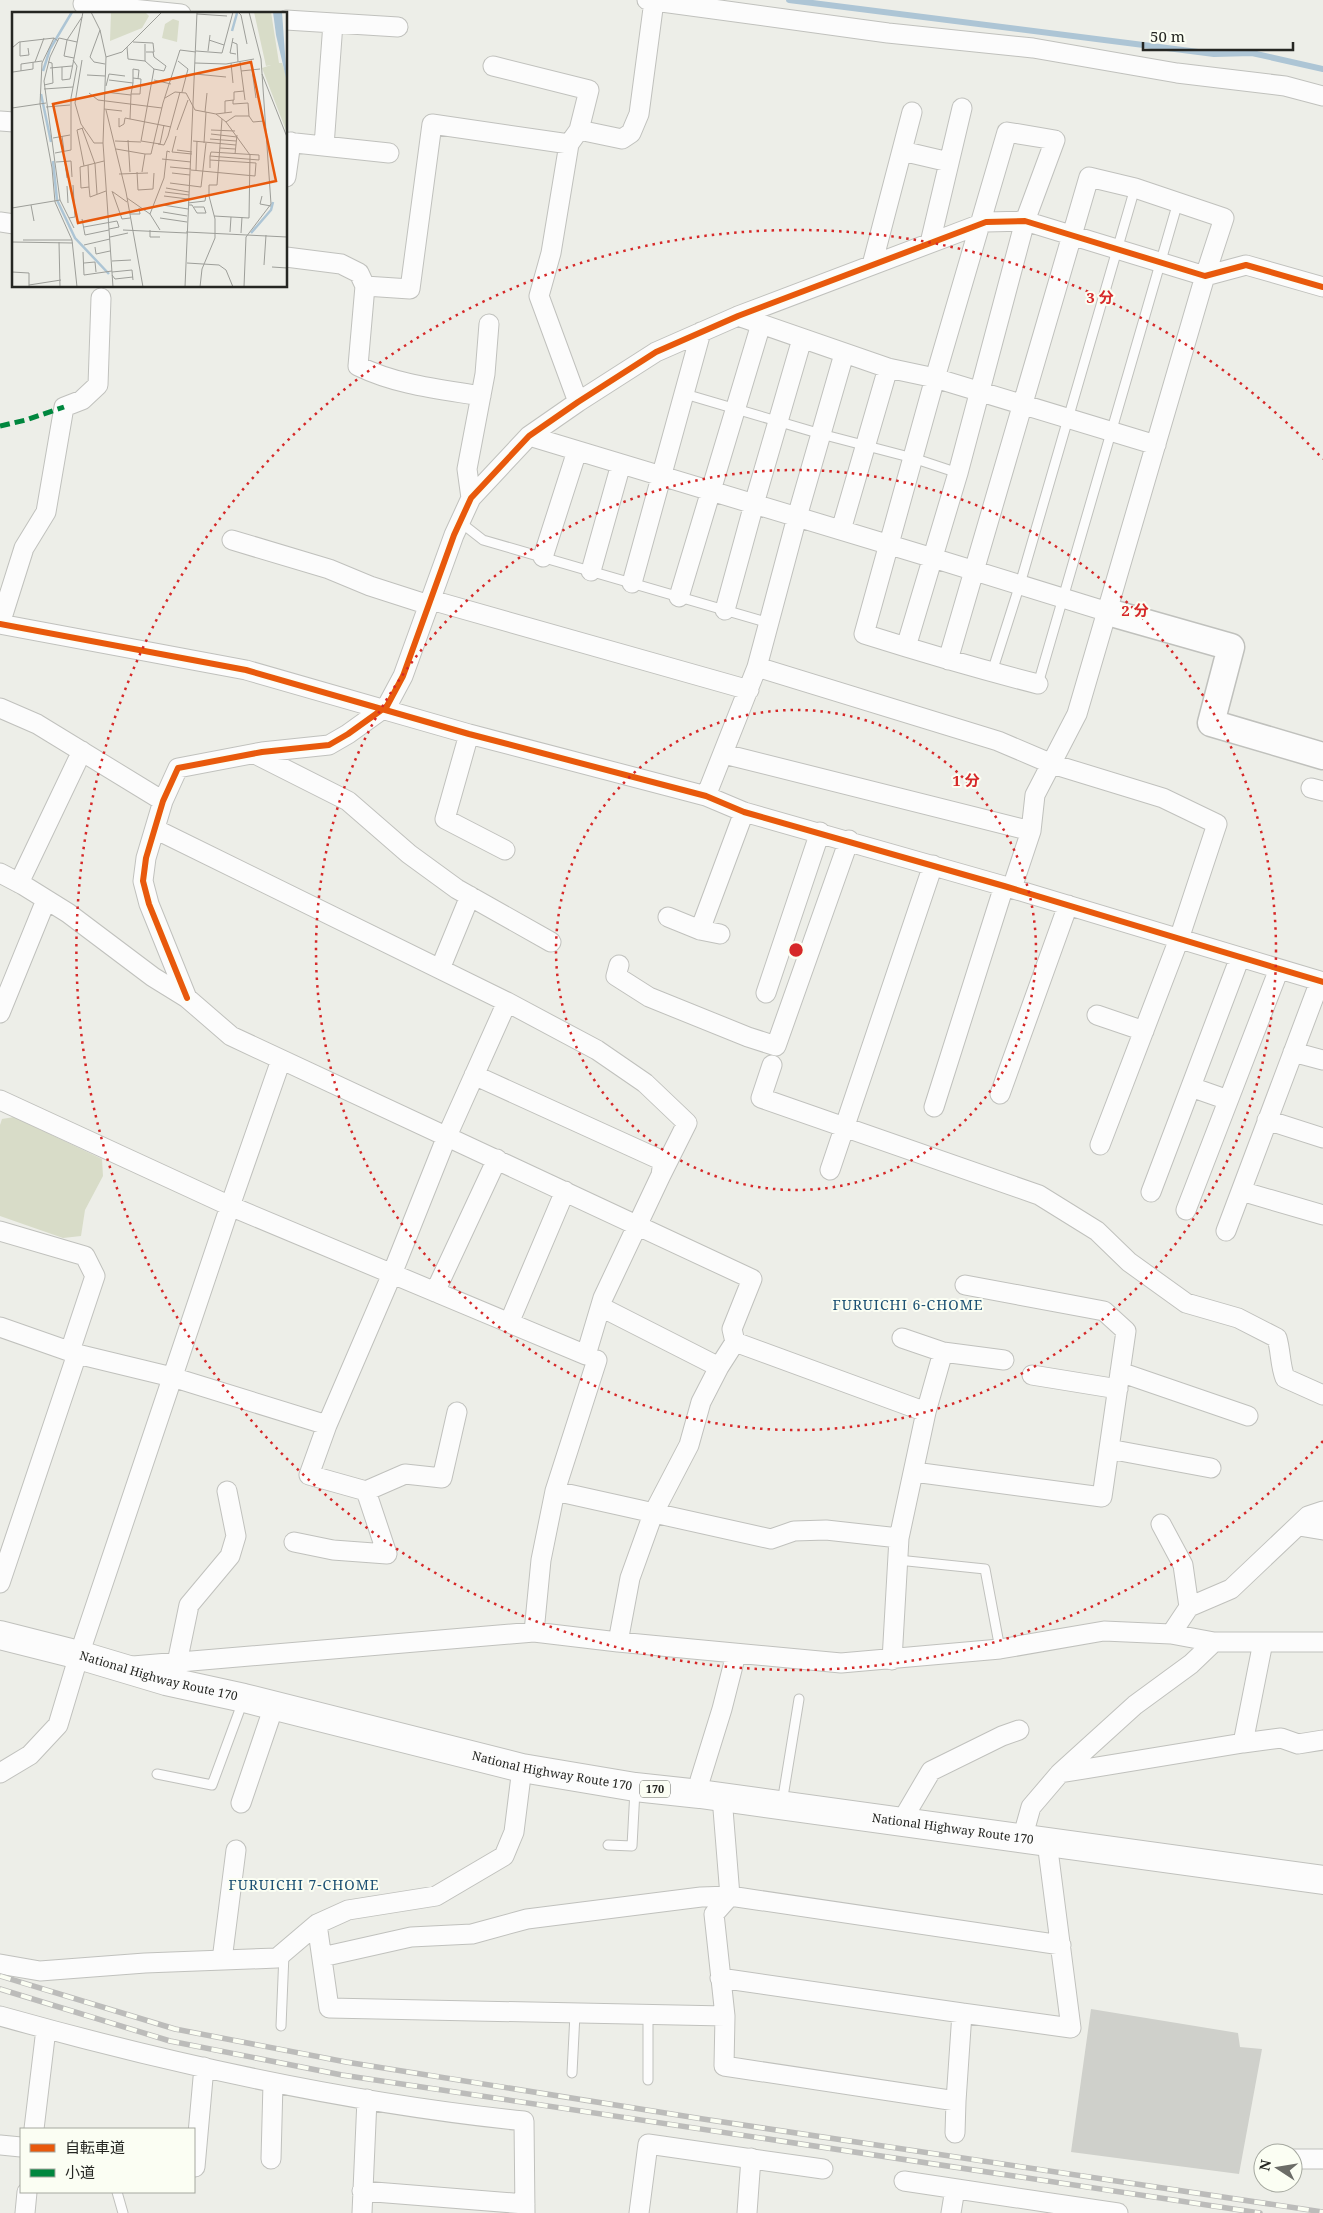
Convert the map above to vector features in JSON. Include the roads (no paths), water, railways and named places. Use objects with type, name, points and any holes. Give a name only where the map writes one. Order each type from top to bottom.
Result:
[{"type":"highway","name":"National Highway Route 170","points":[[0,1635],[119,1667],[171,1672],[244,1698],[522,1768],[635,1787],[1323,1880]]},
{"type":"street","points":[[365,286],[410,289],[432,124],[574,137],[622,139],[631,133],[640,114],[650,0],[888,33],[1032,48],[1177,73],[1285,86],[1323,96]]},
{"type":"street","points":[[82,6],[156,12]]},
{"type":"street","points":[[288,20],[398,27]]},
{"type":"street","points":[[324,146],[333,23]]},
{"type":"street","points":[[493,66],[588,90],[574,137],[551,253],[539,296],[578,402]]},
{"type":"street","points":[[930,243],[962,108]]},
{"type":"street","points":[[872,265],[912,112]]},
{"type":"street","points":[[906,647],[958,473],[1025,221],[1056,140],[1007,132],[935,378],[864,634],[906,647],[948,660],[1038,684]]},
{"type":"street","points":[[289,142],[389,153]]},
{"type":"street","points":[[902,151],[949,162]]},
{"type":"street","points":[[934,1107],[1008,887],[1030,831],[1035,795],[1077,714],[1205,276],[1224,218],[1135,188],[1089,177],[948,660]]},
{"type":"street","points":[[187,998],[149,904],[143,881],[146,858],[163,801],[178,768],[255,754],[329,745],[387,706],[403,676],[460,522],[471,498],[529,436],[656,352],[738,316],[986,222],[1025,221],[1205,276],[1246,265],[1323,287]]},
{"type":"street","points":[[288,257],[341,264],[359,273],[365,286],[358,366],[377,375],[409,384],[481,396]]},
{"type":"street","points":[[101,298],[98,385],[82,400],[64,407],[46,512],[24,548],[0,624],[246,670],[469,734],[706,796],[744,812],[820,832],[1008,887],[1322,982],[1293,1052],[1226,1231]]},
{"type":"street","points":[[738,316],[888,368],[935,378],[1156,445]]},
{"type":"street","points":[[471,498],[467,469],[481,396],[489,324]]},
{"type":"street","points":[[679,597],[761,324]]},
{"type":"street","points":[[632,584],[701,332]]},
{"type":"street","points":[[725,610],[802,339]]},
{"type":"street","points":[[706,796],[757,667],[796,517],[844,354]]},
{"type":"street","points":[[841,530],[888,368]]},
{"type":"street","points":[[529,436],[1020,584],[1064,599],[1231,647],[1211,723],[1323,756]]},
{"type":"street","points":[[542,557],[577,451]]},
{"type":"street","points":[[591,571],[621,464]]},
{"type":"street","points":[[232,540],[329,569],[370,586],[749,690]]},
{"type":"street","points":[[757,667],[998,741],[1052,764],[1163,798],[1217,824],[1179,939],[1100,1145]]},
{"type":"street","points":[[0,708],[37,724],[163,801]]},
{"type":"street","points":[[469,734],[445,819],[505,850]]},
{"type":"street","points":[[19,883],[82,751]]},
{"type":"street","points":[[255,754],[348,801],[378,825],[409,854],[470,896],[551,942]]},
{"type":"street","points":[[724,754],[1030,831]]},
{"type":"street","points":[[700,930],[744,812]]},
{"type":"street","points":[[1,1104],[230,1206],[586,1355],[601,1307],[637,1224],[687,1123],[645,1082],[597,1050],[507,1002],[155,828]]},
{"type":"street","points":[[766,994],[820,832]]},
{"type":"street","points":[[619,965],[616,976],[649,997],[748,1037],[776,1046],[848,840]]},
{"type":"street","points":[[830,1170],[846,1128],[933,865]]},
{"type":"street","points":[[0,874],[19,883],[68,913],[152,977],[187,998],[231,1036],[752,1279],[732,1329],[735,1342],[719,1366],[701,1402],[689,1445],[653,1514],[630,1578],[618,1642]]},
{"type":"street","points":[[440,969],[470,896]]},
{"type":"street","points":[[0,1013],[46,900]]},
{"type":"street","points":[[1000,1094],[1068,905]]},
{"type":"street","points":[[668,917],[700,930],[720,934]]},
{"type":"street","points":[[1151,1192],[1240,957]]},
{"type":"street","points":[[1186,1210],[1278,969]]},
{"type":"street","points":[[457,1412],[442,1478],[405,1474],[366,1491],[309,1476],[327,1425],[392,1274],[447,1136],[507,1002]]},
{"type":"street","points":[[1097,1015],[1144,1031]]},
{"type":"street","points":[[1293,1052],[1323,1060]]},
{"type":"street","points":[[0,1773],[30,1755],[58,1725],[79,1655],[172,1377],[281,1060]]},
{"type":"street","points":[[772,1065],[761,1098],[1039,1195],[1097,1231],[1129,1262],[1186,1303],[1238,1318],[1277,1338],[1280,1348],[1280,1367],[1285,1378],[1323,1395]]},
{"type":"street","points":[[474,1075],[662,1162],[661,1175]]},
{"type":"street","points":[[1190,1087],[1228,1100]]},
{"type":"street","points":[[1268,1120],[1323,1138]]},
{"type":"street","points":[[435,1292],[497,1159]]},
{"type":"street","points":[[509,1323],[565,1191]]},
{"type":"street","points":[[1240,1191],[1323,1215]]},
{"type":"street","points":[[0,1231],[85,1256],[94,1276],[74,1352],[0,1583]]},
{"type":"street","points":[[914,1472],[1102,1497],[1126,1331],[1104,1311],[965,1285]]},
{"type":"street","points":[[601,1307],[719,1366]]},
{"type":"street","points":[[0,1327],[74,1352],[172,1377],[327,1425]]},
{"type":"street","points":[[902,1338],[943,1352],[1004,1360]]},
{"type":"street","points":[[735,1342],[926,1412]]},
{"type":"street","points":[[892,1660],[899,1538],[926,1412],[943,1352]]},
{"type":"street","points":[[534,1632],[541,1560],[555,1491],[597,1360]]},
{"type":"street","points":[[1032,1375],[1119,1380],[1248,1416]]},
{"type":"street","points":[[1109,1449],[1212,1468]]},
{"type":"street","points":[[227,1491],[236,1536],[230,1556],[189,1605],[171,1672],[534,1632],[736,1654],[841,1663],[1000,1649],[1104,1631],[1172,1634],[1214,1642],[1323,1642]]},
{"type":"street","points":[[294,1542],[332,1550],[386,1554],[366,1491]]},
{"type":"street","points":[[555,1491],[771,1539],[794,1531],[826,1530],[899,1538]]},
{"type":"street","points":[[1172,1634],[1188,1607],[1231,1589],[1308,1516],[1323,1511]]},
{"type":"street","points":[[1161,1524],[1182,1564],[1188,1607]]},
{"type":"street","points":[[1299,1526],[1323,1530]]},
{"type":"street","points":[[720,1978],[1071,2028],[1061,1945],[1034,1840],[1031,1807],[1060,1773],[1135,1704],[1192,1664],[1214,1642]]},
{"type":"street","points":[[1243,1743],[1263,1642]]},
{"type":"street","points":[[730,1896],[711,1796],[700,1780],[722,1709],[736,1654]]},
{"type":"street","points":[[241,1803],[274,1706]]},
{"type":"street","points":[[902,1822],[931,1771],[993,1740],[1020,1730]]},
{"type":"street","points":[[1060,1773],[1282,1738],[1298,1744],[1323,1740]]},
{"type":"street","points":[[0,1964],[40,1971],[145,1963],[277,1958],[317,1924],[348,1910],[436,1896],[504,1856],[514,1832],[522,1768]]},
{"type":"street","points":[[222,1960],[236,1850]]},
{"type":"street","points":[[730,1896],[714,1914],[725,2016],[724,2066],[956,2101]]},
{"type":"street","points":[[322,1957],[411,1937],[472,1934],[527,1918],[702,1897],[730,1896],[1061,1945]]},
{"type":"street","points":[[317,1924],[328,2008],[725,2016]]},
{"type":"street","points":[[956,2134],[956,2101],[962,2013]]},
{"type":"street","points":[[0,2016],[46,2029],[273,2083],[448,2113],[524,2121],[525,2208],[362,2191]]},
{"type":"street","points":[[34,2128],[46,2029]]},
{"type":"street","points":[[195,2167],[204,2067]]},
{"type":"street","points":[[271,2159],[273,2083]]},
{"type":"street","points":[[362,2213],[367,2099]]},
{"type":"street","points":[[643,2212],[648,2144],[823,2169]]},
{"type":"street","points":[[0,2145],[20,2147]]},
{"type":"street","points":[[747,2213],[751,2158]]},
{"type":"street","points":[[1303,2159],[1323,2159]]},
{"type":"street","points":[[904,2180],[1095,2211],[1118,2213]]},
{"type":"street","points":[[950,2213],[955,2189]]},
{"type":"street","points":[[25,2213],[27,2193]]},
{"type":"lane","points":[[992,672],[1020,584],[1135,188]]},
{"type":"lane","points":[[1038,684],[1178,202]]},
{"type":"lane","points":[[685,394],[820,434],[913,458],[958,473]]},
{"type":"lane","points":[[460,522],[483,540],[769,623]]},
{"type":"lane","points":[[898,1560],[985,1569],[1000,1649]]},
{"type":"lane","points":[[157,1774],[212,1785],[244,1698]]},
{"type":"lane","points":[[781,1806],[799,1699]]},
{"type":"lane","points":[[608,1845],[632,1846],[635,1787]]},
{"type":"lane","points":[[281,2026],[284,1953]]},
{"type":"lane","points":[[572,2073],[575,2014]]},
{"type":"lane","points":[[648,2014],[648,2080]]},
{"type":"lane","points":[[117,2193],[123,2213]]},
{"type":"waterway","points":[[789,0],[1214,54],[1252,53],[1323,69]]},
{"type":"railway","points":[[0,1976],[175,2029],[346,2062],[703,2119],[1323,2212]]},
{"type":"railway","points":[[0,1989],[170,2041],[342,2075],[1260,2213]]},
{"type":"district","name":"FURUICHI 6-CHOME","points":[[908,1305]]},
{"type":"district","name":"FURUICHI 7-CHOME","points":[[304,1885]]}]
